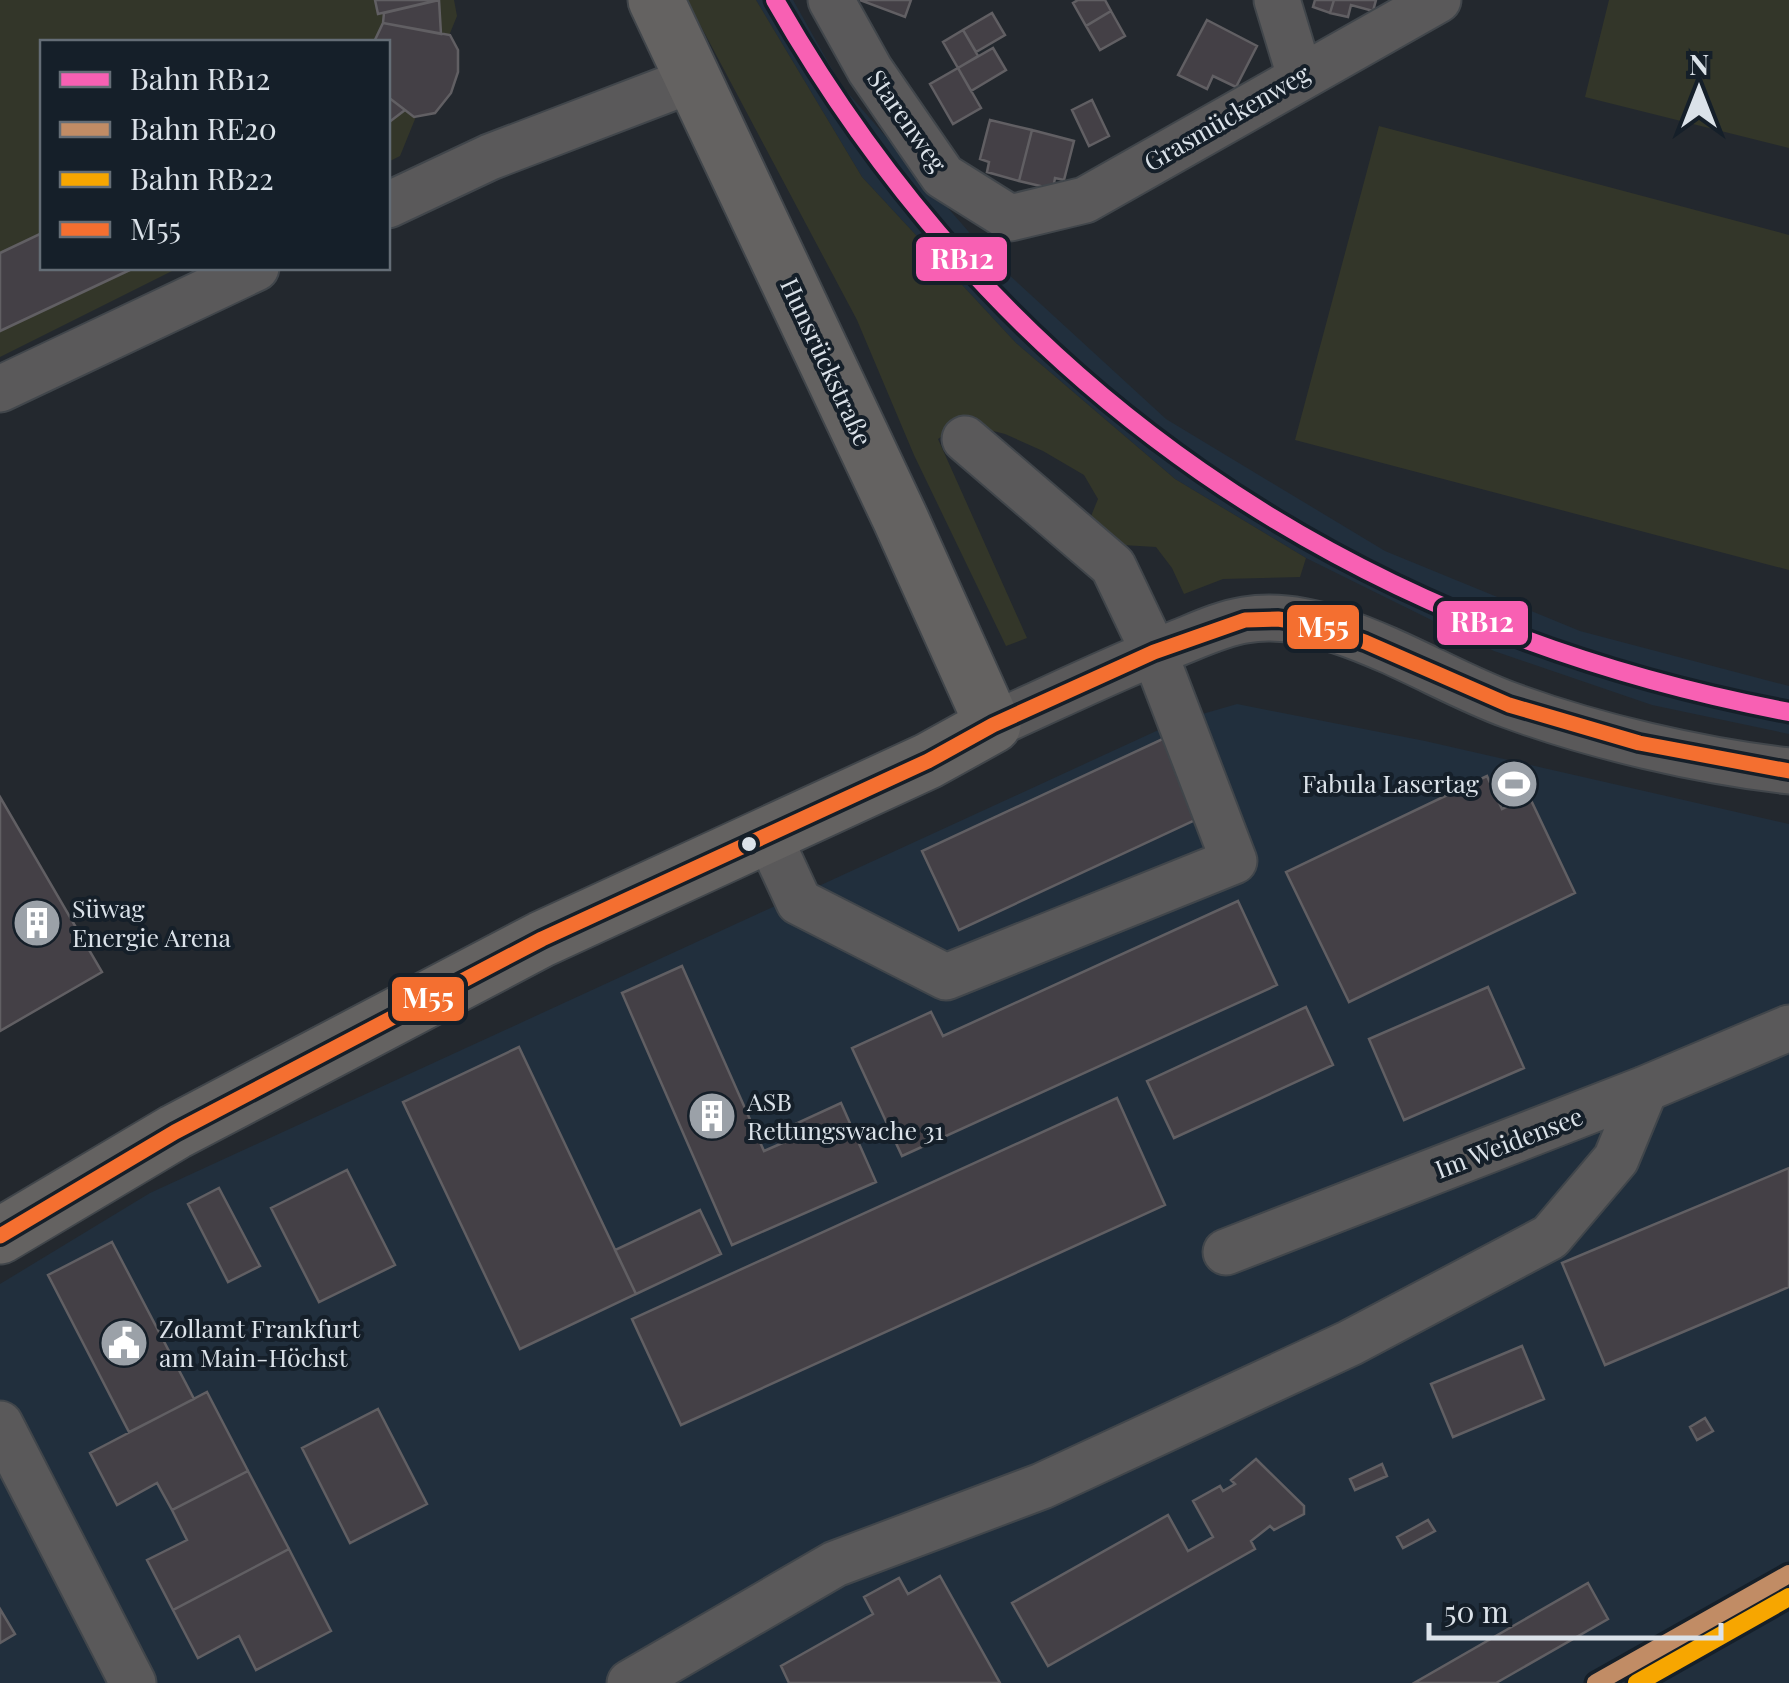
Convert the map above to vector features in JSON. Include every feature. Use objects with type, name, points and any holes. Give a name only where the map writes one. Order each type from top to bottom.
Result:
[{"type":"main road","name":"Hunsrückstraße","points":[[656,0],[993,726]]},
{"type":"main road","points":[[0,1236],[175,1132],[542,938],[928,761],[993,726]]},
{"type":"street","name":"Starenweg","points":[[831,0],[870,70],[943,176],[1010,218]]},
{"type":"street","points":[[1277,0],[1300,76]]},
{"type":"street","name":"Grasmückenweg","points":[[1010,218],[1085,200],[1438,0]]},
{"type":"street","points":[[390,205],[490,157],[694,79]]},
{"type":"street","points":[[0,389],[252,270]]},
{"type":"street","points":[[768,835],[799,902],[946,977],[1234,861],[1154,652],[1113,566],[965,439]]},
{"type":"street","points":[[993,726],[1154,652],[1245,620],[1278,619],[1316,625],[1365,642],[1508,705],[1639,743],[1789,770]]},
{"type":"street","name":"Im Weidensee","points":[[1226,1252],[1645,1089],[1789,1028]]},
{"type":"street","points":[[630,1683],[835,1564],[1042,1486],[1350,1343],[1550,1237],[1616,1159],[1645,1089]]},
{"type":"street","points":[[0,1424],[133,1683]]},
{"type":"shaded area","points":[[756,0],[793,0],[841,85],[995,262],[1166,419],[1385,551],[1580,631],[1789,686],[1789,734],[1652,705],[1494,651],[1306,558],[1175,479],[1016,343],[862,177]]},
{"type":"shaded area","points":[[1237,704],[1425,741],[1789,824],[1789,1683],[0,1683],[0,1284],[150,1193],[1178,721]]},
{"type":"green space","points":[[0,0],[454,0],[457,16],[400,156],[390,161],[390,40],[40,40],[40,270],[174,270],[0,357]]},
{"type":"green space","points":[[687,0],[756,0],[862,177],[1016,343],[1175,479],[1306,558],[1300,577],[1223,579],[1184,594],[1156,547],[1106,544],[1087,526],[1098,499],[1084,475],[1005,434],[962,423],[938,439],[1027,638],[1006,646],[914,455],[857,320]]},
{"type":"green space","points":[[1609,0],[1789,0],[1789,148],[1585,97]]},
{"type":"green space","points":[[1379,126],[1789,235],[1789,570],[1295,440]]},
{"type":"building","points":[[375,0],[438,0],[378,14]]},
{"type":"building","points":[[439,0],[441,34],[383,23],[384,13]]},
{"type":"building","points":[[860,0],[911,0],[905,17]]},
{"type":"building","points":[[1105,0],[1111,11],[1086,26],[1073,3]]},
{"type":"building","points":[[1315,0],[1334,0],[1330,13],[1313,7]]},
{"type":"building","points":[[1334,0],[1376,0],[1373,11],[1351,5],[1348,17],[1330,13]]},
{"type":"building","points":[[1111,11],[1125,36],[1100,50],[1086,26]]},
{"type":"building","points":[[992,13],[1005,35],[976,52],[963,30]]},
{"type":"building","points":[[1207,20],[1257,46],[1236,87],[1213,76],[1207,89],[1178,75]]},
{"type":"building","points":[[383,23],[450,35],[458,50],[458,72],[451,93],[435,113],[414,117],[390,99],[390,40],[375,40]]},
{"type":"building","points":[[963,30],[978,56],[958,68],[943,42]]},
{"type":"building","points":[[993,48],[1006,70],[971,91],[958,68]]},
{"type":"building","points":[[958,68],[981,108],[953,124],[930,84]]},
{"type":"building","points":[[390,99],[405,110],[390,121]]},
{"type":"building","points":[[1092,100],[1109,136],[1089,146],[1072,110]]},
{"type":"building","points":[[990,120],[1032,130],[1019,181],[987,172],[989,162],[980,159]]},
{"type":"building","points":[[1032,130],[1074,141],[1064,180],[1055,178],[1053,189],[1019,181]]},
{"type":"building","points":[[40,234],[40,270],[130,270],[0,331],[0,253]]},
{"type":"building","points":[[1167,737],[1204,816],[959,930],[922,851]]},
{"type":"building","points":[[1487,776],[1502,809],[1529,796],[1575,893],[1349,1002],[1286,872]]},
{"type":"building","name":"Süwag Energie Arena","points":[[0,797],[102,972],[0,1031]]},
{"type":"building","points":[[1238,901],[1277,985],[902,1156],[852,1048],[931,1012],[943,1036]]},
{"type":"building","name":"ASB Rettungswache 31","points":[[682,966],[764,1151],[787,1141],[782,1130],[841,1103],[876,1182],[732,1245],[622,993]]},
{"type":"building","points":[[1488,987],[1524,1068],[1404,1120],[1369,1039]]},
{"type":"building","points":[[1306,1007],[1333,1065],[1174,1138],[1147,1081]]},
{"type":"building","points":[[519,1047],[636,1294],[520,1349],[403,1102]]},
{"type":"building","points":[[1117,1098],[1165,1205],[681,1425],[632,1319]]},
{"type":"building","points":[[1789,1168],[1789,1287],[1605,1365],[1562,1263]]},
{"type":"building","points":[[347,1170],[395,1265],[319,1302],[271,1208]]},
{"type":"building","points":[[219,1188],[260,1266],[228,1282],[188,1204]]},
{"type":"building","points":[[700,1210],[721,1254],[636,1294],[615,1250]]},
{"type":"building","points":[[112,1242],[194,1399],[129,1432],[48,1275]]},
{"type":"building","points":[[1522,1346],[1544,1399],[1453,1437],[1431,1384]]},
{"type":"building","points":[[207,1392],[248,1471],[172,1510],[157,1483],[117,1505],[90,1453]]},
{"type":"building","points":[[378,1409],[427,1504],[350,1543],[302,1448]]},
{"type":"building","points":[[1705,1418],[1713,1431],[1697,1440],[1690,1427]]},
{"type":"building","points":[[1256,1459],[1304,1506],[1304,1514],[1274,1530],[1270,1526],[1251,1541],[1255,1549],[1048,1666],[1012,1603],[1168,1515],[1188,1551],[1213,1537],[1193,1501],[1220,1486],[1223,1491],[1235,1484],[1231,1480]]},
{"type":"building","points":[[1382,1464],[1387,1476],[1355,1490],[1350,1479]]},
{"type":"building","points":[[248,1471],[289,1549],[173,1610],[147,1560],[187,1540],[172,1510]]},
{"type":"building","points":[[1428,1520],[1435,1531],[1403,1548],[1397,1537]]},
{"type":"building","points":[[289,1549],[331,1631],[256,1670],[239,1636],[198,1658],[173,1610]]},
{"type":"building","points":[[940,1576],[1000,1683],[789,1683],[781,1666],[873,1614],[864,1597],[899,1578],[908,1594]]},
{"type":"building","points":[[1588,1583],[1608,1619],[1496,1683],[1414,1683]]},
{"type":"building","points":[[0,1609],[15,1634],[0,1643]]},
{"type":"rail line","name":"RB12","points":[[775,0],[865,139],[966,265],[1078,375],[1201,472],[1334,553],[1477,621],[1629,674],[1789,712]]},
{"type":"rail line","name":"RE20","points":[[1596,1683],[1789,1574]]},
{"type":"rail line","name":"RB22","points":[[1637,1683],[1789,1597]]},
{"type":"transit line","name":"M55","points":[[0,1236],[175,1132],[542,939],[928,761],[993,725],[1154,652],[1245,620],[1278,619],[1316,625],[1365,642],[1509,705],[1639,743],[1789,771]]},
{"type":"place","name":"Fabula Lasertag","points":[[1514,784]]},
{"type":"place","name":"Süwag Energie Arena","points":[[37,923]]},
{"type":"place","name":"ASB Rettungswache 31","points":[[712,1116]]},
{"type":"place","name":"Zollamt Frankfurt am Main-Höchst","points":[[124,1343]]}]
